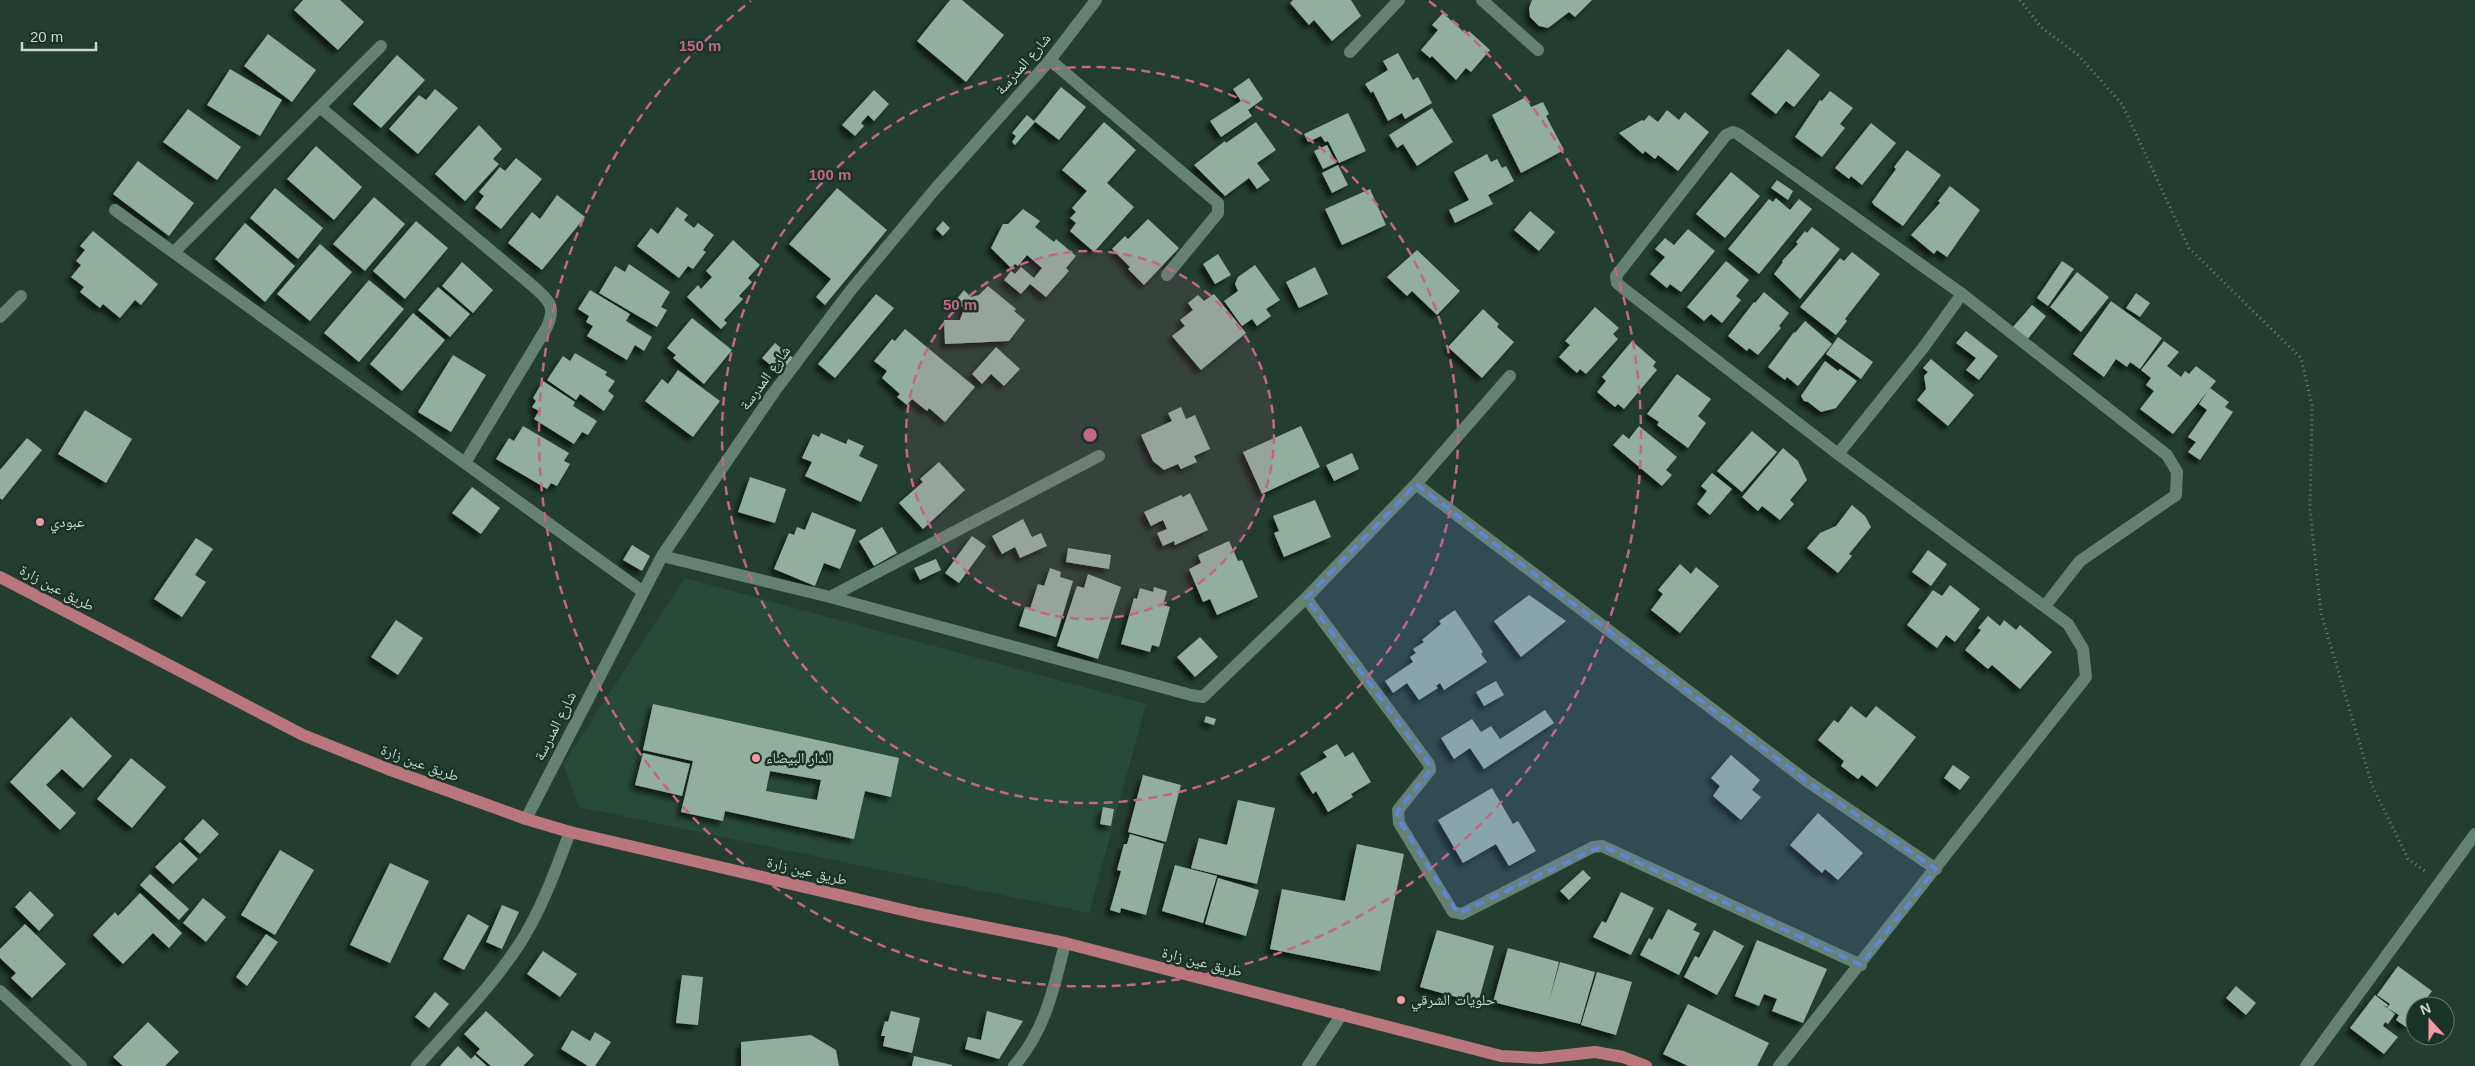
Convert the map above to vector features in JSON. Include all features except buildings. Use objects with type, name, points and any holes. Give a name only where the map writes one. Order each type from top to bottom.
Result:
[{"type":"main road","name":"طريق عين زارة","points":[[0,577],[303,735],[388,769],[526,819],[570,832],[920,914],[1064,944],[1501,1056],[1540,1058],[1595,1052],[1623,1057],[1646,1066]]},
{"type":"street","name":"شارع المدرسة","points":[[526,819],[642,591],[662,556],[774,392],[851,290],[936,188],[1050,60],[1096,0]]},
{"type":"street","points":[[1350,52],[1399,0]]},
{"type":"street","points":[[1482,0],[1538,50]]},
{"type":"street","points":[[174,252],[321,108],[381,46]]},
{"type":"street","points":[[1050,60],[1218,203],[1218,213],[1167,274]]},
{"type":"street","points":[[321,108],[548,299],[552,307],[552,315],[547,327],[465,463]]},
{"type":"street","points":[[1779,1066],[1861,965],[2086,677],[2083,648],[2068,624],[1838,454],[1618,283],[1616,276],[1726,135],[1733,132],[1738,134],[1962,294],[2167,455],[2176,472],[2176,494],[2080,560],[2045,606]]},
{"type":"street","points":[[115,210],[642,591]]},
{"type":"street","points":[[1838,454],[1923,348],[1962,294]]},
{"type":"street","points":[[0,317],[21,296]]},
{"type":"street","points":[[662,556],[830,597],[1191,695],[1203,696],[1306,598],[1416,484],[1510,376]]},
{"type":"street","points":[[830,597],[1099,456]]},
{"type":"street","points":[[1416,484],[1807,781],[1936,869]]},
{"type":"street","points":[[1306,598],[1430,764],[1430,770],[1398,810],[1397,817],[1453,912],[1462,914],[1593,847],[1602,846],[1861,965]]},
{"type":"street","points":[[417,1066],[488,987],[522,940],[550,887],[570,832]]},
{"type":"street","points":[[2306,1066],[2475,834]]},
{"type":"street","points":[[1014,1066],[1041,1027],[1052,998],[1064,944]]},
{"type":"street","points":[[0,991],[81,1066]]},
{"type":"street","points":[[1308,1066],[1342,1014]]},
{"type":"path","points":[[2020,0],[2041,27],[2078,55],[2122,104],[2189,248],[2301,358],[2312,405],[2310,510],[2321,613],[2372,785],[2408,859],[2440,882]]},
{"type":"highlighted area","points":[[1416,484],[1807,781],[1936,869],[1861,965],[1602,846],[1458,914],[1397,817],[1398,810],[1432,768],[1306,598]]},
{"type":"shaded area","points":[[685,578],[1146,704],[1089,913],[579,807],[563,764]]},
{"type":"place","name":"عبودي","points":[[40,522]]},
{"type":"place","name":"الدار البيضاء","points":[[756,758]]},
{"type":"place","name":"حلويات الشرقي","points":[[1401,1000]]}]
